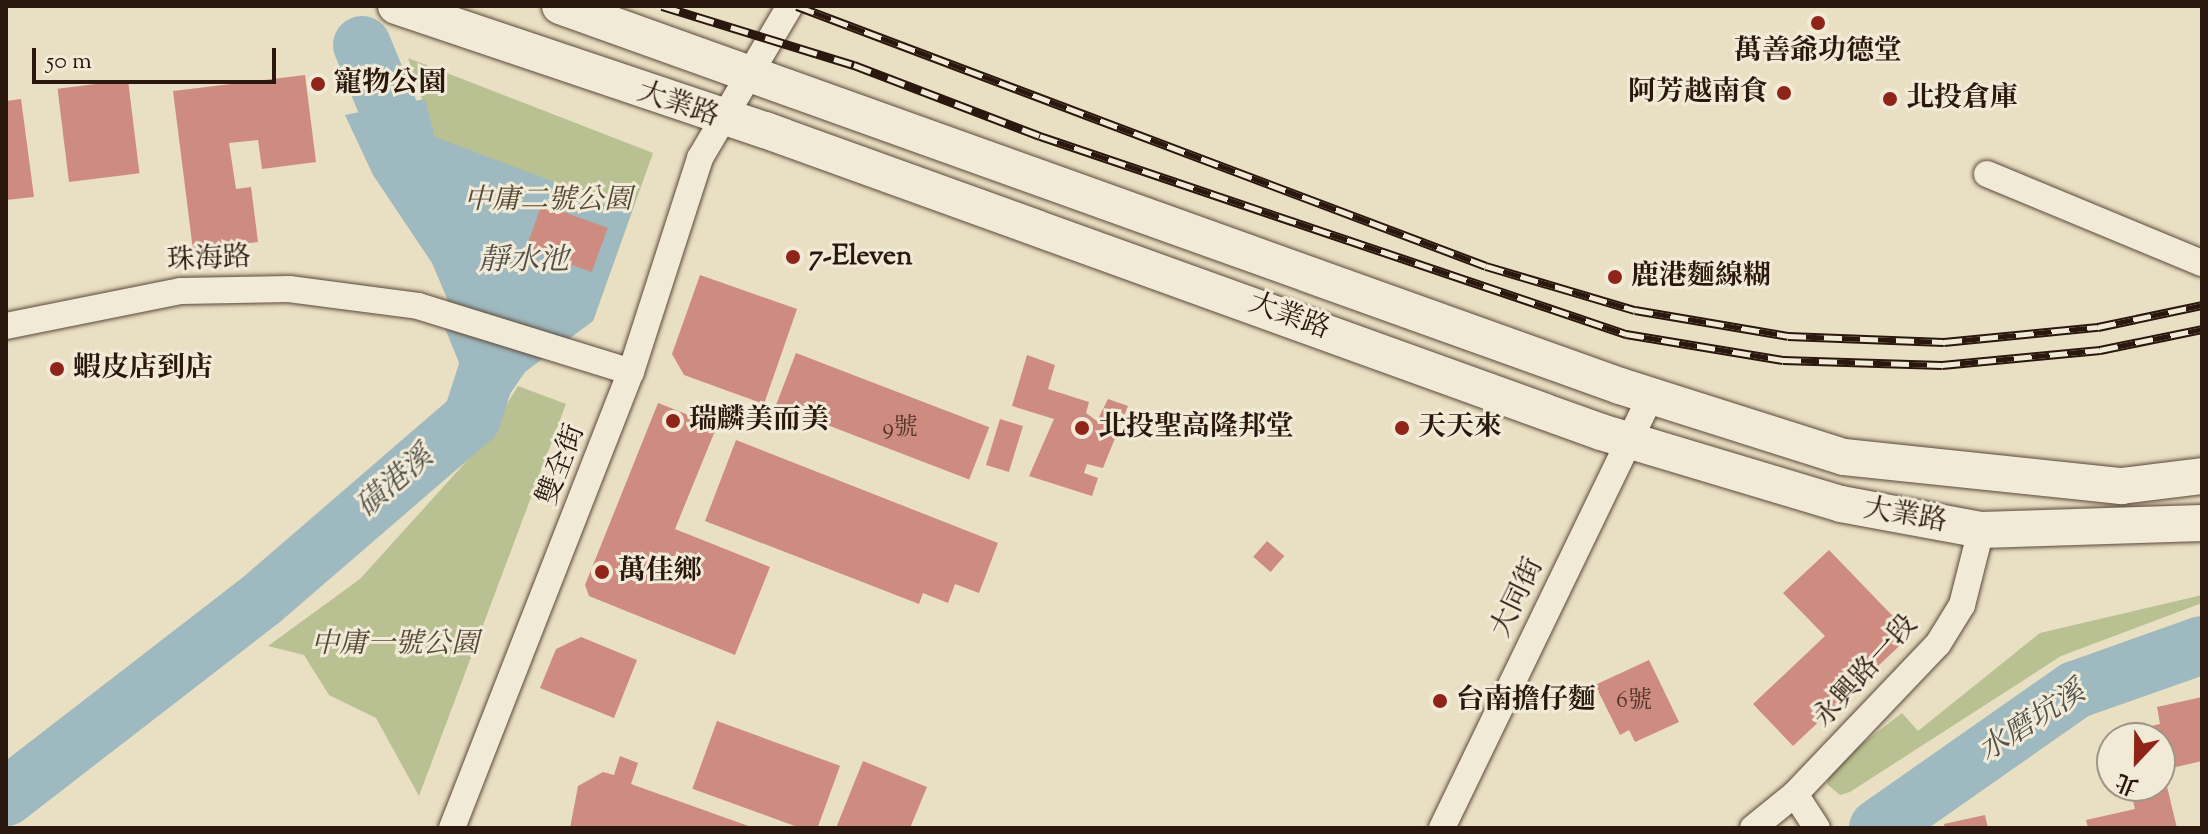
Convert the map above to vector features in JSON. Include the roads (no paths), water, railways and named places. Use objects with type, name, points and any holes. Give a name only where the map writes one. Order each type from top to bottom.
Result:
[{"type":"main road","name":"大業路","points":[[396,6],[718,120],[765,130],[1629,440],[1841,504],[1981,530],[2202,523]]},
{"type":"main road","name":"大業路","points":[[560,6],[1651,396],[1844,457],[2121,486],[2202,476]]},
{"type":"street","name":"雙全街","points":[[452,828],[631,372],[718,120],[750,74],[790,6]]},
{"type":"street","points":[[1987,174],[2202,263]]},
{"type":"street","name":"珠海路","points":[[6,326],[181,291],[289,289],[418,306],[573,351],[631,372]]},
{"type":"street","name":"大同街","points":[[1442,828],[1651,396]]},
{"type":"street","name":"永興路一段","points":[[1753,828],[1805,811],[1938,644],[1962,605],[1981,530]]},
{"type":"water","name":"靜水池","points":[[425,99],[435,137],[632,211],[593,321],[525,372],[505,401],[464,386],[472,357],[432,263],[373,175],[345,115]]},
{"type":"waterway","name":"磺港溪","points":[[362,45],[418,181]]},
{"type":"waterway","name":"磺港溪","points":[[6,797],[261,600],[472,418],[490,362],[473,320]]},
{"type":"waterway","name":"水磨坑溪","points":[[1878,828],[2075,690],[2202,645]]},
{"type":"railway","points":[[662,6],[854,65],[1040,136],[1626,334],[1783,360],[1942,365],[2100,350],[2202,329]]},
{"type":"railway","points":[[797,6],[1486,266],[1635,310],[1788,336],[1944,342],[2098,327],[2202,305]]},
{"type":"place","name":"萬善爺功德堂","points":[[1818,23]]},
{"type":"place","name":"寵物公園","points":[[318,84]]},
{"type":"place","name":"阿芳越南食","points":[[1784,93]]},
{"type":"place","name":"北投倉庫","points":[[1890,99]]},
{"type":"place","name":"7-Eleven","points":[[793,257]]},
{"type":"place","name":"鹿港麵線糊","points":[[1615,277]]},
{"type":"place","name":"蝦皮店到店","points":[[57,369]]},
{"type":"place","name":"瑞麟美而美","points":[[673,421]]},
{"type":"place","name":"北投聖高隆邦堂","points":[[1082,428]]},
{"type":"place","name":"天天來","points":[[1402,428]]},
{"type":"place","name":"萬佳鄉","points":[[602,572]]},
{"type":"place","name":"台南擔仔麵","points":[[1440,701]]},
{"type":"park label","name":"中庸二號公園","points":[[548,201]]},
{"type":"park label","name":"中庸一號公園","points":[[395,645]]}]
